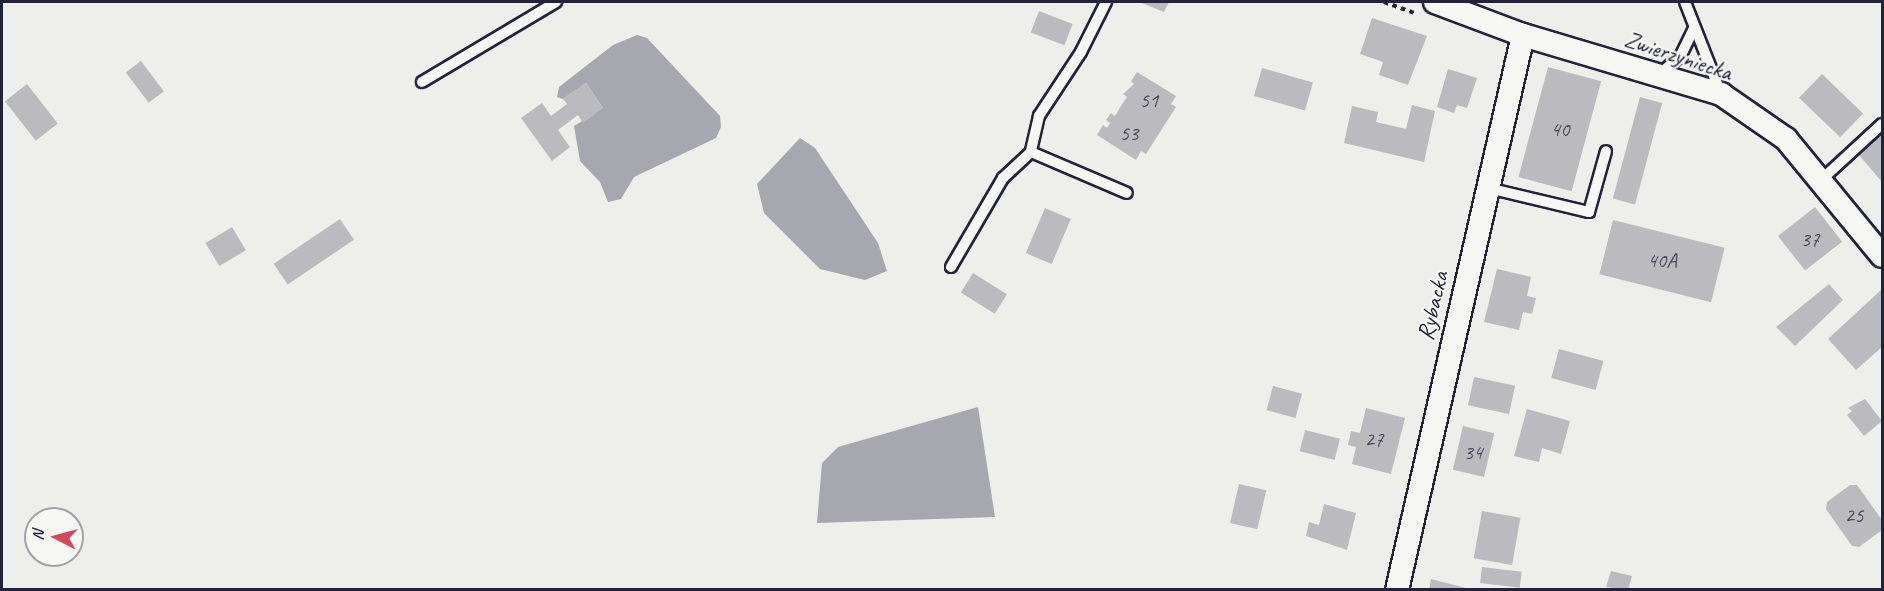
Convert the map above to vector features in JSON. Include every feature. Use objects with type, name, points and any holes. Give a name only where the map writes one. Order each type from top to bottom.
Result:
[{"type":"street","name":"Zwierzyniecka","points":[[1435,2],[1523,35],[1721,94],[1786,139],[1882,256]]},
{"type":"street","name":"Rybacka","points":[[1397,590],[1523,35]]},
{"type":"lane","points":[[422,82],[556,2]]},
{"type":"lane","points":[[951,267],[1003,178],[1031,152],[1039,116],[1081,52],[1106,2]]},
{"type":"lane","points":[[1685,2],[1721,94]]},
{"type":"lane","points":[[1658,76],[1681,55],[1694,28]]},
{"type":"lane","points":[[1820,181],[1882,124]]},
{"type":"lane","points":[[1488,188],[1589,212],[1606,151]]},
{"type":"lane","points":[[1031,152],[1126,193]]},
{"type":"shaded area","points":[[637,35],[647,38],[720,116],[721,127],[716,138],[634,177],[621,199],[608,202],[600,182],[580,161],[574,126],[603,108],[586,83],[563,99],[557,97],[559,87],[613,45]]},
{"type":"shaded area","points":[[800,138],[815,148],[878,243],[887,271],[865,280],[820,269],[764,213],[757,184]]},
{"type":"shaded area","points":[[978,407],[995,517],[817,523],[822,463],[838,447]]},
{"type":"building","points":[[1139,2],[1169,2],[1164,12]]},
{"type":"building","points":[[1039,11],[1073,24],[1064,45],[1031,32]]},
{"type":"building","points":[[1372,18],[1427,36],[1408,85],[1379,75],[1383,62],[1360,54]]},
{"type":"building","points":[[141,61],[164,91],[149,103],[126,72]]},
{"type":"building","points":[[1548,67],[1601,81],[1572,191],[1518,177]]},
{"type":"building","points":[[1262,68],[1313,83],[1305,110],[1254,96]]},
{"type":"building","points":[[1448,69],[1477,78],[1467,108],[1457,105],[1454,113],[1437,107]]},
{"type":"building","points":[[1137,72],[1176,96],[1171,104],[1176,107],[1146,154],[1141,151],[1136,160],[1097,135],[1103,125],[1107,128],[1110,123],[1106,120],[1111,113],[1115,116],[1127,97],[1123,94],[1134,84],[1131,81]]},
{"type":"building","points":[[1822,74],[1863,114],[1840,137],[1799,98]]},
{"type":"building","points":[[586,83],[603,108],[583,123],[578,115],[558,130],[570,147],[552,161],[521,118],[542,103],[551,116],[567,104],[563,99]]},
{"type":"building","points":[[27,84],[58,123],[36,141],[5,101]]},
{"type":"building","points":[[1640,97],[1662,103],[1635,204],[1613,198]]},
{"type":"building","points":[[1412,105],[1435,111],[1424,162],[1344,143],[1352,106],[1378,112],[1376,122],[1406,129]]},
{"type":"building","points":[[1880,134],[1882,137],[1882,182],[1858,154]]},
{"type":"building","points":[[1815,207],[1842,242],[1805,271],[1778,236]]},
{"type":"building","points":[[1045,208],[1071,219],[1052,264],[1026,253]]},
{"type":"building","points":[[340,219],[354,240],[288,284],[274,264]]},
{"type":"building","points":[[1613,220],[1725,248],[1711,302],[1599,274]]},
{"type":"building","points":[[232,227],[246,250],[219,266],[205,243]]},
{"type":"building","points":[[1497,269],[1531,277],[1527,296],[1536,298],[1532,314],[1523,312],[1519,330],[1484,322]]},
{"type":"building","points":[[973,273],[1007,294],[995,314],[961,293]]},
{"type":"building","points":[[1829,284],[1843,300],[1795,346],[1776,327]]},
{"type":"building","points":[[1881,290],[1882,347],[1856,370],[1828,339]]},
{"type":"building","points":[[1559,349],[1603,361],[1596,390],[1551,378]]},
{"type":"building","points":[[1474,377],[1515,386],[1509,414],[1468,405]]},
{"type":"building","points":[[1273,386],[1302,394],[1296,418],[1267,410]]},
{"type":"building","points":[[1865,399],[1882,421],[1864,436],[1847,415],[1852,411],[1848,408]]},
{"type":"building","points":[[1366,408],[1405,418],[1391,474],[1352,464],[1356,447],[1348,445],[1351,431],[1360,433]]},
{"type":"building","points":[[1527,409],[1570,421],[1561,454],[1542,448],[1539,462],[1514,456]]},
{"type":"building","points":[[1463,426],[1494,433],[1484,477],[1453,470]]},
{"type":"building","points":[[1305,430],[1340,439],[1335,460],[1300,451]]},
{"type":"building","points":[[1239,484],[1266,490],[1257,529],[1230,523]]},
{"type":"building","points":[[1850,485],[1857,485],[1882,520],[1882,530],[1859,547],[1852,546],[1826,509],[1827,502]]},
{"type":"building","points":[[1324,504],[1356,513],[1347,550],[1306,536],[1309,522],[1319,525]]},
{"type":"building","points":[[1482,511],[1520,518],[1512,565],[1474,558]]},
{"type":"building","points":[[1482,567],[1522,572],[1520,588],[1480,583]]},
{"type":"building","points":[[1611,571],[1632,576],[1628,590],[1606,587]]},
{"type":"building","points":[[1431,579],[1470,589],[1470,590],[1429,590]]}]
